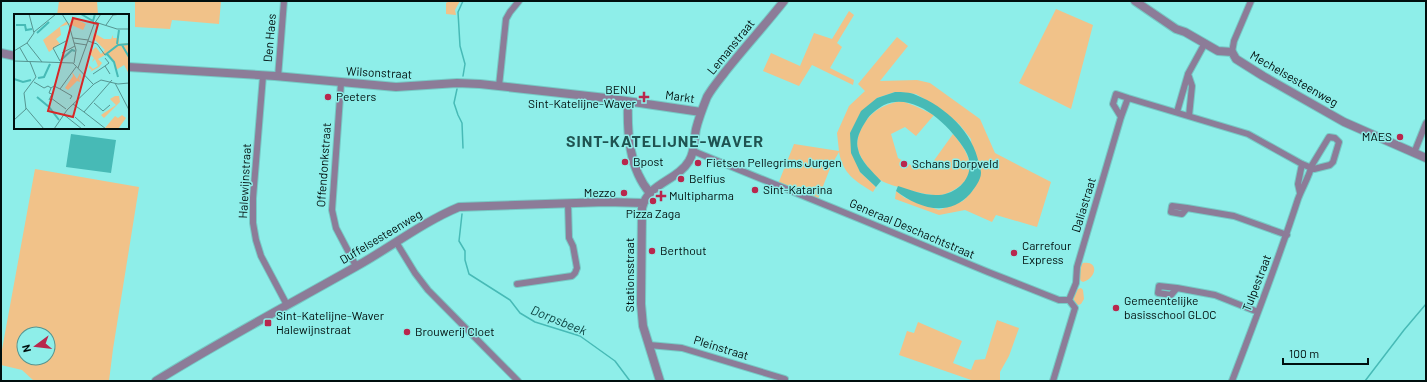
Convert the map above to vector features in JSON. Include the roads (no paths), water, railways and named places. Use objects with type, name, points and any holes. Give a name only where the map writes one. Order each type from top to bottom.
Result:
[{"type":"street","name":"Den Haes","points":[[278,77],[284,1]]},
{"type":"street","points":[[499,86],[506,19],[520,1]]},
{"type":"street","name":"Lemanstraat","points":[[701,112],[708,95],[714,86],[784,1]]},
{"type":"street","name":"Mechelsesteenweg","points":[[1135,1],[1176,28],[1218,51],[1232,52],[1236,59],[1263,76],[1344,122],[1426,158]]},
{"type":"street","points":[[1232,52],[1234,41],[1251,1]]},
{"type":"street","points":[[1177,112],[1188,74],[1205,43]]},
{"type":"street","points":[[1,54],[14,56]]},
{"type":"street","name":"Wilsonstraat","points":[[129,67],[396,87],[457,83],[480,84],[606,98],[628,102]]},
{"type":"street","points":[[1188,74],[1192,86],[1189,116]]},
{"type":"street","name":"Halewijnstraat","points":[[263,76],[253,198],[253,223],[261,256],[287,305]]},
{"type":"street","name":"Offendonkstraat","points":[[341,83],[332,210],[336,228],[356,266]]},
{"type":"street","points":[[1121,117],[1113,104],[1116,94],[1248,134],[1312,168]]},
{"type":"street","name":"Daliastraat","points":[[1069,300],[1076,283],[1077,267],[1121,117],[1128,98]]},
{"type":"street","points":[[628,102],[627,120],[635,167],[641,180],[650,192],[643,202]]},
{"type":"street","name":"Markt","points":[[628,102],[701,112],[696,128],[693,152],[690,160],[682,169],[650,192]]},
{"type":"street","points":[[1414,154],[1426,124]]},
{"type":"street","name":"Tulpestraat","points":[[1232,381],[1287,235],[1300,193],[1314,162],[1329,137],[1335,138],[1339,142],[1331,164],[1318,169],[1312,168]]},
{"type":"street","name":"Generaal Deschachtstraat","points":[[693,152],[1059,300],[1069,300]]},
{"type":"street","name":"Tulpestraat","points":[[1300,193],[1298,184],[1302,164]]},
{"type":"street","name":"Duffelsesteenweg","points":[[156,381],[446,213],[460,207],[643,202]]},
{"type":"street","name":"Stationsstraat","points":[[643,202],[641,304],[644,326],[660,381]]},
{"type":"street","points":[[517,284],[572,276],[575,273],[577,268],[573,246],[569,238],[568,203]]},
{"type":"street","points":[[1187,208],[1234,216],[1287,235]]},
{"type":"street","points":[[396,242],[415,274],[428,290],[518,381]]},
{"type":"street","points":[[1177,288],[1215,295],[1258,312]]},
{"type":"street","points":[[1053,381],[1075,308],[1069,300]]},
{"type":"street","name":"Pleinstraat","points":[[649,345],[682,348],[785,379]]},
{"type":"water","points":[[895,92],[914,94],[938,106],[956,122],[971,141],[976,152],[981,170],[981,176],[970,194],[952,206],[933,208],[923,206],[896,191],[898,186],[929,195],[939,195],[955,190],[966,180],[969,173],[969,158],[965,150],[941,122],[930,113],[919,107],[908,103],[896,102],[884,105],[868,118],[859,134],[857,145],[861,158],[881,181],[876,187],[860,172],[851,153],[850,133],[861,111],[877,98]]},
{"type":"water","points":[[71,134],[116,140],[111,173],[66,167]]},
{"type":"waterway","name":"Dorpsbeek","points":[[463,1],[458,12],[460,46],[465,64],[463,76]]},
{"type":"waterway","name":"Dorpsbeek","points":[[457,89],[454,103],[462,123],[463,148]]},
{"type":"waterway","name":"Dorpsbeek","points":[[462,214],[459,241],[465,251],[465,260],[469,274],[510,300],[520,313],[535,322],[580,336],[615,361],[630,381]]},
{"type":"waterway","points":[[1365,381],[1426,304]]},
{"type":"place","name":"Peeters","points":[[328,97]]},
{"type":"place","name":"BENU Sint-Katelijne-Waver","points":[[644,97]]},
{"type":"place","name":"MAES","points":[[1400,137]]},
{"type":"place","name":"Bpost","points":[[625,162]]},
{"type":"place","name":"Fietsen Pellegrims Jurgen","points":[[698,163]]},
{"type":"place","name":"Schans Dorpveld","points":[[904,164]]},
{"type":"place","name":"Belfius","points":[[681,179]]},
{"type":"place","name":"Sint-Katarina","points":[[755,190]]},
{"type":"place","name":"Mezzo","points":[[624,193]]},
{"type":"place","name":"Multipharma","points":[[661,196]]},
{"type":"place","name":"Pizza Zaga","points":[[653,201]]},
{"type":"place","name":"Berthout","points":[[652,251]]},
{"type":"place","name":"Carrefour Express","points":[[1014,253]]},
{"type":"place","name":"Gemeentelijke basisschool GLOC","points":[[1116,308]]},
{"type":"place","name":"Sint-Katelijne-Waver Halewijnstraat","points":[[268,323]]},
{"type":"place","name":"Brouwerij Cloet","points":[[407,332]]},
{"type":"district","name":"SINT-KATELIJNE-WAVER","points":[[665,141]]}]
